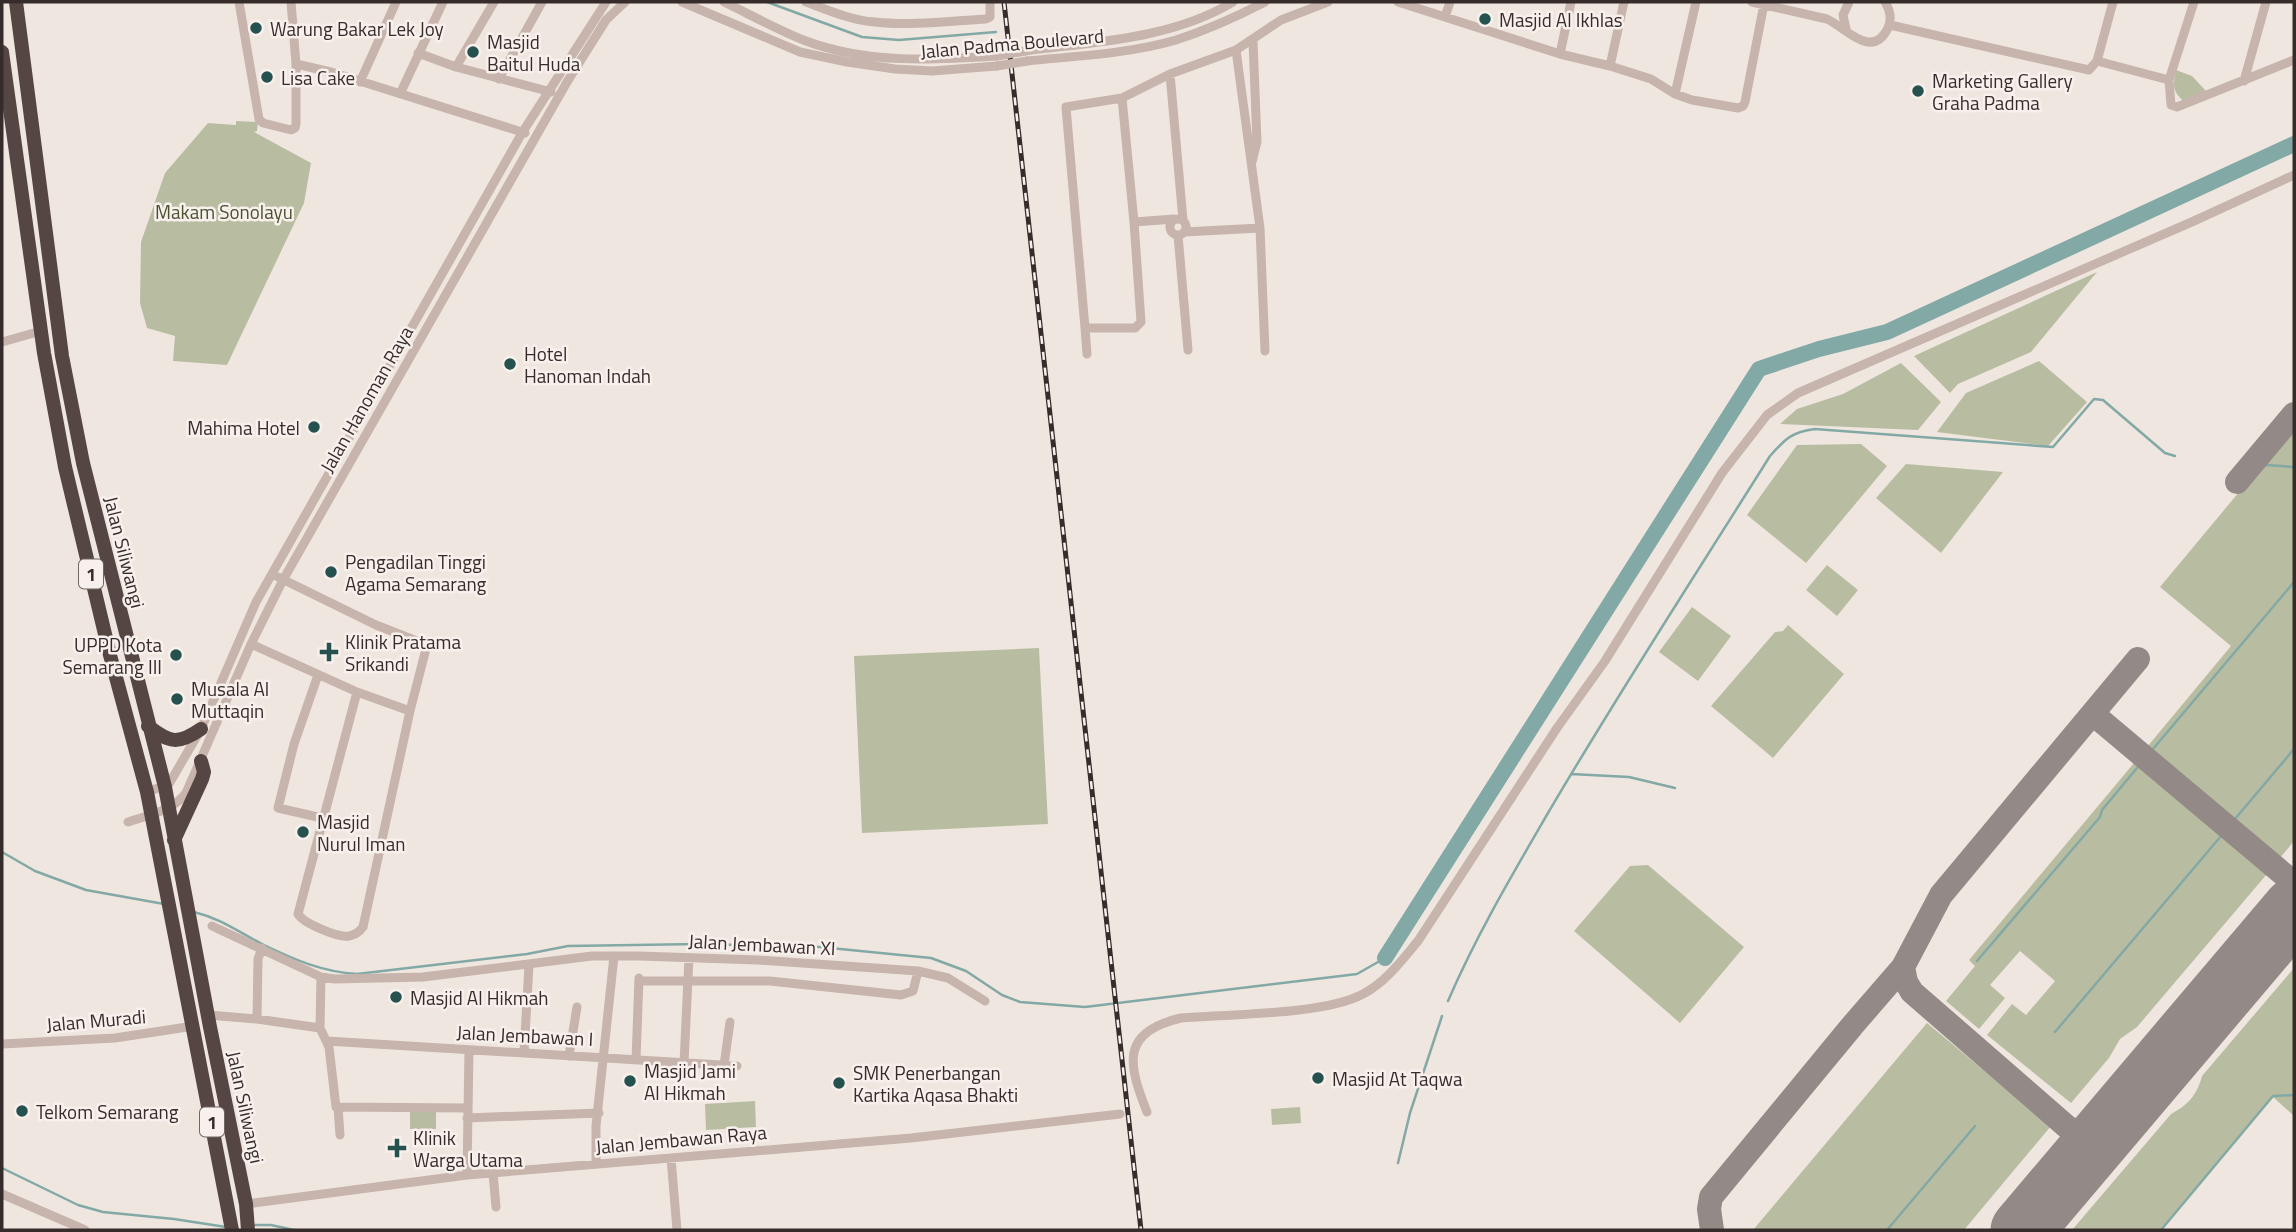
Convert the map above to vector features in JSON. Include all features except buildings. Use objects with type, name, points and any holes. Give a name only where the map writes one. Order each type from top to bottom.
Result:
[{"type":"highway","name":"Jalan Siliwangi","points":[[16,2],[62,356],[83,463],[165,787],[246,1217]]},
{"type":"highway","name":"Jalan Siliwangi","points":[[2,51],[41,331],[65,467],[110,655],[147,792],[231,1224]]},
{"type":"highway","points":[[148,726],[171,740],[187,738],[201,729]]},
{"type":"highway","points":[[174,842],[202,779],[204,772],[201,761]]},
{"type":"street","points":[[239,2],[259,119],[263,123],[291,130],[295,128],[296,64],[291,2]]},
{"type":"street","points":[[360,82],[396,2]]},
{"type":"street","points":[[400,94],[443,2]]},
{"type":"street","points":[[456,67],[494,2]]},
{"type":"street","points":[[499,79],[542,2]]},
{"type":"street","name":"Jalan Hanoman Raya","points":[[165,787],[201,729],[256,602],[522,133],[606,2]]},
{"type":"street","name":"Jalan Hanoman Raya","points":[[128,822],[168,808],[183,797],[251,644],[283,580],[560,95],[606,20],[625,2]]},
{"type":"street","name":"Jalan Padma Boulevard","points":[[682,2],[701,5],[800,52],[846,62],[932,71],[1131,37],[1176,26],[1222,9],[1233,2]]},
{"type":"street","name":"Jalan Padma Boulevard","points":[[724,2],[807,41],[848,52],[892,59],[997,61]]},
{"type":"street","points":[[806,2],[844,16],[876,23],[986,19],[992,13],[990,2]]},
{"type":"street","name":"Jalan Padma Boulevard","points":[[1026,56],[1135,49],[1175,40],[1226,22],[1265,2]]},
{"type":"street","points":[[1087,354],[1065,110],[1068,105],[1122,98],[1170,74],[1236,50],[1281,20],[1328,2]]},
{"type":"street","points":[[1398,2],[1560,54],[1651,79],[1675,94],[1692,100],[1738,108],[1743,106],[1764,4]]},
{"type":"street","points":[[1445,17],[1450,2]]},
{"type":"street","points":[[1560,54],[1571,2]]},
{"type":"street","points":[[1610,66],[1624,2]]},
{"type":"street","points":[[1675,94],[1696,2]]},
{"type":"street","points":[[1752,2],[1827,19],[1858,40],[1866,42],[1881,37],[1889,25],[1891,16],[1885,2]]},
{"type":"street","points":[[1846,31],[1843,15],[1849,2]]},
{"type":"street","points":[[1889,25],[2084,70],[2093,68],[2097,61],[2113,2]]},
{"type":"street","points":[[2194,2],[2169,80],[2169,99],[2172,105],[2178,107],[2294,61]]},
{"type":"street","points":[[2244,81],[2266,2]]},
{"type":"street","points":[[1251,163],[1257,142],[1253,41]]},
{"type":"street","points":[[1236,50],[1259,228],[1265,351]]},
{"type":"street","points":[[418,53],[456,67],[560,95]]},
{"type":"street","points":[[2097,61],[2169,80]]},
{"type":"street","points":[[296,64],[331,72],[536,137]]},
{"type":"street","points":[[1170,74],[1179,220]]},
{"type":"street","points":[[1085,328],[1124,329],[1139,326],[1134,222],[1122,98]]},
{"type":"street","points":[[1147,1112],[1139,1091],[1133,1060],[1134,1048],[1140,1037],[1150,1030],[1167,1021],[1181,1018],[1300,1010],[1351,999],[1373,988],[1397,966],[1418,941],[1557,728],[1605,661],[1721,473],[1767,415],[1779,405],[1798,393],[2294,175]]},
{"type":"street","points":[[1179,220],[1169,227],[1172,233],[1259,228]]},
{"type":"street","points":[[1134,222],[1179,220],[1186,226],[1181,234],[1188,350]]},
{"type":"street","points":[[2,342],[41,331]]},
{"type":"street","points":[[2,348],[20,337]]},
{"type":"street","points":[[272,574],[376,625],[427,645],[361,930],[341,936],[300,917],[299,910],[357,692]]},
{"type":"street","points":[[251,644],[357,692],[410,711]]},
{"type":"street","points":[[318,675],[294,744],[278,808],[322,818]]},
{"type":"street","points":[[147,792],[165,787]]},
{"type":"street","points":[[212,926],[321,977],[347,980],[423,977],[529,965],[524,1053]]},
{"type":"street","points":[[257,1019],[258,959],[262,948]]},
{"type":"street","name":"Jalan Jembawan XI","points":[[529,965],[592,956],[614,956],[758,960],[918,971],[948,978],[985,1001]]},
{"type":"street","points":[[596,1164],[614,956]]},
{"type":"street","points":[[684,1063],[689,958]]},
{"type":"street","points":[[636,1060],[639,979],[770,981],[901,995],[913,991],[918,971]]},
{"type":"street","points":[[321,977],[320,1028],[327,1041],[340,1135]]},
{"type":"street","points":[[569,1056],[577,1007]]},
{"type":"street","points":[[208,1015],[320,1028]]},
{"type":"street","points":[[724,1065],[730,1022]]},
{"type":"street","name":"Jalan Muradi","points":[[2,1044],[115,1038],[194,1026]]},
{"type":"street","name":"Jalan Jembawan I","points":[[327,1041],[737,1066]]},
{"type":"street","points":[[467,1175],[469,1050]]},
{"type":"street","points":[[337,1107],[467,1113],[599,1113]]},
{"type":"street","name":"Jalan Jembawan Raya","points":[[246,1217],[467,1175],[999,1129],[1120,1114]]},
{"type":"street","points":[[671,1158],[677,1230]]},
{"type":"street","points":[[493,1173],[496,1207]]},
{"type":"street","points":[[2,1194],[85,1230]]},
{"type":"green space","points":[[2176,70],[2192,76],[2206,91],[2184,101],[2174,87]]},
{"type":"green space","name":"Makam Sonolayu","points":[[236,121],[258,122],[257,131],[254,132],[311,163],[304,203],[227,365],[173,361],[175,336],[147,328],[140,303],[141,242],[165,173],[208,123],[236,125]]},
{"type":"green space","points":[[2097,272],[2031,352],[1958,384],[1950,393],[1914,356]]},
{"type":"green space","points":[[2039,361],[2087,402],[2048,446],[1937,432],[1966,393]]},
{"type":"green space","points":[[1901,363],[1941,402],[1918,430],[1780,424],[1797,409],[1843,394]]},
{"type":"green space","points":[[2294,426],[2294,841],[2280,858],[2147,747],[2231,646],[2160,587]]},
{"type":"green space","points":[[1861,444],[1887,466],[1806,563],[1747,515],[1797,445]]},
{"type":"green space","points":[[1906,464],[2003,472],[1941,553],[1876,498]]},
{"type":"green space","points":[[1827,565],[1858,590],[1837,616],[1806,590]]},
{"type":"green space","points":[[1692,607],[1731,636],[1698,681],[1659,652]]},
{"type":"green space","points":[[1788,625],[1844,674],[1773,758],[1711,706],[1775,632],[1783,631]]},
{"type":"green space","points":[[1039,648],[1048,824],[862,833],[854,656]]},
{"type":"green space","points":[[2134,763],[2267,874],[2137,1027],[2120,1039],[2109,1058],[2071,1103],[1987,1035],[2012,1004],[2026,1015],[2055,981],[2020,951],[1990,985],[2005,998],[1979,1029],[1946,1001],[1975,966],[1969,960]]},
{"type":"green space","points":[[1648,865],[1744,947],[1680,1023],[1574,931],[1630,866]]},
{"type":"green space","points":[[2294,968],[2294,1116],[2273,1097],[2161,1230],[2072,1230],[2171,1114],[2191,1099],[2202,1076]]},
{"type":"green space","points":[[1927,1023],[2051,1126],[1964,1230],[1753,1230]]},
{"type":"green space","points":[[755,1101],[756,1127],[706,1130],[705,1104]]},
{"type":"green space","points":[[1300,1107],[1301,1123],[1272,1125],[1271,1109]]},
{"type":"green space","points":[[410,1112],[436,1112],[436,1129],[410,1129]]},
{"type":"waterway","points":[[767,2],[862,37],[899,40],[996,32]]},
{"type":"waterway","points":[[1385,958],[1759,369],[1819,349],[1887,332],[2294,144]]},
{"type":"waterway","points":[[1448,1001],[1495,906],[1575,768],[1770,456],[1785,440],[1795,434],[1815,429],[2053,447],[2094,399],[2103,400],[2165,453],[2175,456]]},
{"type":"waterway","points":[[2266,465],[2294,467]]},
{"type":"waterway","points":[[2153,749],[2294,582]]},
{"type":"waterway","points":[[2235,819],[2294,749]]},
{"type":"waterway","points":[[1977,961],[2100,817],[2102,810],[2137,768]]},
{"type":"waterway","points":[[1571,774],[1629,777],[1675,788]]},
{"type":"waterway","points":[[2055,1032],[2221,836]]},
{"type":"waterway","points":[[2,852],[35,871],[86,890],[164,904]]},
{"type":"waterway","points":[[194,912],[222,922],[298,960],[345,973],[357,974],[527,954],[568,946],[699,944],[820,947],[931,958],[966,971],[1002,995],[1020,1002],[1085,1007],[1357,974],[1385,958]]},
{"type":"waterway","points":[[1398,1163],[1410,1113],[1442,1016]]},
{"type":"waterway","points":[[2161,1230],[2273,1096],[2294,1095]]},
{"type":"waterway","points":[[1887,1230],[1975,1126]]},
{"type":"waterway","points":[[2,1168],[78,1205],[103,1212],[226,1227]]},
{"type":"waterway","points":[[253,1225],[271,1225],[294,1230]]},
{"type":"taxiway","points":[[2237,482],[2294,414]]},
{"type":"taxiway","points":[[1712,1230],[1709,1209],[1711,1197],[1903,967],[1941,895],[2138,659]]},
{"type":"taxiway","points":[[2093,714],[2288,878],[2294,892]]},
{"type":"taxiway","points":[[2288,916],[2294,898]]},
{"type":"taxiway","points":[[1903,967],[1906,982],[1912,992],[2074,1133],[2079,1148],[2077,1166]]},
{"type":"taxiway","points":[[2069,1128],[2090,1134],[2111,1125]]},
{"type":"runway","points":[[2022,1230],[2294,909]]},
{"type":"railway","points":[[1004,2],[1141,1230]]},
{"type":"place","name":"Masjid Al Ikhlas","points":[[1485,19]]},
{"type":"place","name":"Warung Bakar Lek Joy","points":[[256,28]]},
{"type":"place","name":"Masjid Baitul Huda","points":[[473,52]]},
{"type":"place","name":"Lisa Cake","points":[[267,77]]},
{"type":"place","name":"Marketing Gallery Graha Padma","points":[[1918,91]]},
{"type":"place","name":"Hotel Hanoman Indah","points":[[510,364]]},
{"type":"place","name":"Mahima Hotel","points":[[314,427]]},
{"type":"place","name":"Pengadilan Tinggi Agama Semarang","points":[[331,572]]},
{"type":"place","name":"Klinik Pratama Srikandi","points":[[329,652]]},
{"type":"place","name":"UPPD Kota Semarang III","points":[[176,655]]},
{"type":"place","name":"Musala Al Muttaqin","points":[[177,699]]},
{"type":"place","name":"Masjid Nurul Iman","points":[[303,832]]},
{"type":"place","name":"Masjid Al Hikmah","points":[[396,997]]},
{"type":"place","name":"Masjid At Taqwa","points":[[1318,1078]]},
{"type":"place","name":"Masjid Jami Al Hikmah","points":[[630,1081]]},
{"type":"place","name":"SMK Penerbangan Kartika Aqasa Bhakti","points":[[839,1083]]},
{"type":"place","name":"Telkom Semarang","points":[[22,1111]]},
{"type":"place","name":"Klinik Warga Utama","points":[[397,1148]]}]
